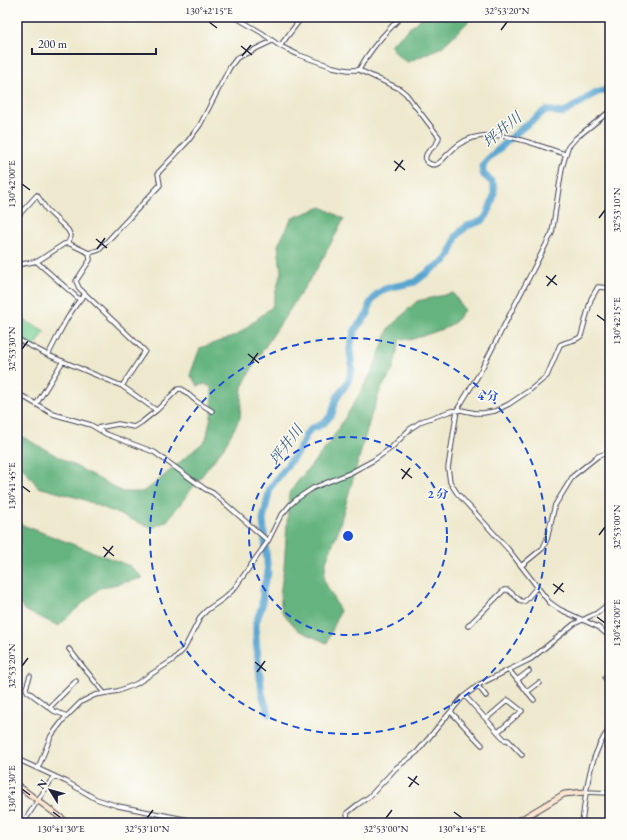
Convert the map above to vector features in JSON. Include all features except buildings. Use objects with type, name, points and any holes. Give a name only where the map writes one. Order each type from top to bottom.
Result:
[{"type":"street","points":[[234,17],[262,33],[272,42],[299,55],[333,67],[348,70],[359,70],[403,91],[439,137],[437,144],[428,150],[425,155],[426,161],[429,164],[434,165],[439,163],[464,141],[486,135],[514,138],[565,154]]},
{"type":"street","points":[[280,46],[302,17]]},
{"type":"street","points":[[359,70],[366,57],[382,36],[401,17]]},
{"type":"street","points":[[17,265],[37,262],[60,246],[68,243],[89,253],[99,250],[160,185],[158,173],[188,141],[200,125],[219,88],[237,58],[272,42]]},
{"type":"street","points":[[610,111],[576,138],[568,147],[562,168],[552,233],[479,374],[457,410],[448,468],[450,482],[461,498],[508,548],[549,602],[559,609],[598,627],[610,637]]},
{"type":"street","points":[[17,217],[37,195],[47,210],[68,230],[71,236],[68,243]]},
{"type":"street","points":[[89,253],[90,260],[76,281],[79,288],[145,351],[122,386]]},
{"type":"street","points":[[37,262],[80,300]]},
{"type":"street","points":[[38,768],[51,736],[67,716],[81,702],[95,695],[118,691],[136,684],[173,660],[184,649],[204,613],[234,589],[268,541],[280,517],[290,505],[313,488],[350,473],[374,460],[391,448],[410,429],[422,421],[445,412],[457,410],[478,413],[495,411],[509,404],[547,376],[560,345],[564,342],[578,339],[582,336],[591,299],[598,287],[610,288]]},
{"type":"street","points":[[48,355],[67,320],[85,294]]},
{"type":"street","points":[[17,339],[48,355],[122,386],[156,410]]},
{"type":"street","points":[[36,404],[63,361]]},
{"type":"street","points":[[97,428],[118,424],[134,427],[142,422],[172,393],[180,388],[196,401],[212,411]]},
{"type":"street","points":[[17,393],[58,416],[92,425],[106,434],[154,452],[205,489],[213,493],[268,541]]},
{"type":"street","points":[[521,566],[543,548],[547,539],[555,506],[573,476],[598,456],[610,452]]},
{"type":"street","points":[[468,626],[504,590],[508,590],[522,602],[525,601],[537,587]]},
{"type":"street","points":[[348,823],[347,813],[370,796],[396,768],[417,752],[465,696],[478,686],[531,659],[574,624],[584,621],[610,603]]},
{"type":"street","points":[[69,649],[104,693]]},
{"type":"street","points":[[605,678],[610,669]]},
{"type":"street","points":[[509,670],[534,700]]},
{"type":"street","points":[[517,680],[529,671]]},
{"type":"street","points":[[30,676],[26,688],[27,691],[49,708],[67,716]]},
{"type":"street","points":[[49,708],[76,681]]},
{"type":"street","points":[[527,692],[539,683]]},
{"type":"street","points":[[478,686],[486,696]]},
{"type":"street","points":[[465,696],[505,740],[508,740],[522,755]]},
{"type":"street","points":[[486,719],[508,700],[522,711],[498,732]]},
{"type":"street","points":[[451,712],[482,745]]},
{"type":"street","points":[[582,823],[585,792],[597,751],[610,728]]},
{"type":"street","points":[[17,759],[38,768],[96,798],[118,806],[204,823]]},
{"type":"street","points":[[23,823],[54,776]]},
{"type":"street","points":[[17,785],[68,823]]},
{"type":"street","points":[[515,823],[564,794],[585,792],[610,794]]},
{"type":"green space","points":[[422,17],[473,17],[442,47],[408,62],[400,58],[390,45]]},
{"type":"green space","points":[[322,207],[344,219],[318,267],[257,359],[242,387],[240,418],[224,447],[167,521],[152,528],[82,499],[38,487],[17,460],[17,434],[123,492],[142,492],[153,485],[206,440],[212,411],[212,388],[205,384],[198,386],[190,375],[200,348],[237,335],[272,307],[281,272],[278,245],[292,218]]},
{"type":"green space","points":[[453,293],[464,310],[455,322],[443,329],[410,340],[400,338],[393,370],[381,389],[371,416],[338,531],[326,561],[324,580],[340,611],[327,643],[298,630],[282,612],[280,594],[284,568],[289,494],[328,445],[350,410],[372,372],[389,328],[417,301]]},
{"type":"green space","points":[[22,319],[45,331],[34,348],[17,339],[17,326]]},
{"type":"green space","points":[[17,523],[130,566],[143,578],[100,588],[59,626],[24,610],[17,599]]},
{"type":"waterway","name":"坪井川","points":[[269,714],[262,694],[256,640],[256,622],[262,606],[263,589],[268,573],[263,520],[270,488],[299,450],[307,433],[312,428],[317,427],[326,421],[332,414],[336,399],[349,380],[352,369],[350,349],[356,328],[368,314],[369,305],[377,294],[385,289],[415,282],[446,260],[450,254],[456,237],[461,231],[467,226],[482,221],[487,215],[494,193],[494,186],[483,174],[483,166],[487,160],[521,129],[546,110],[563,113],[596,93],[606,90],[610,85]]}]
